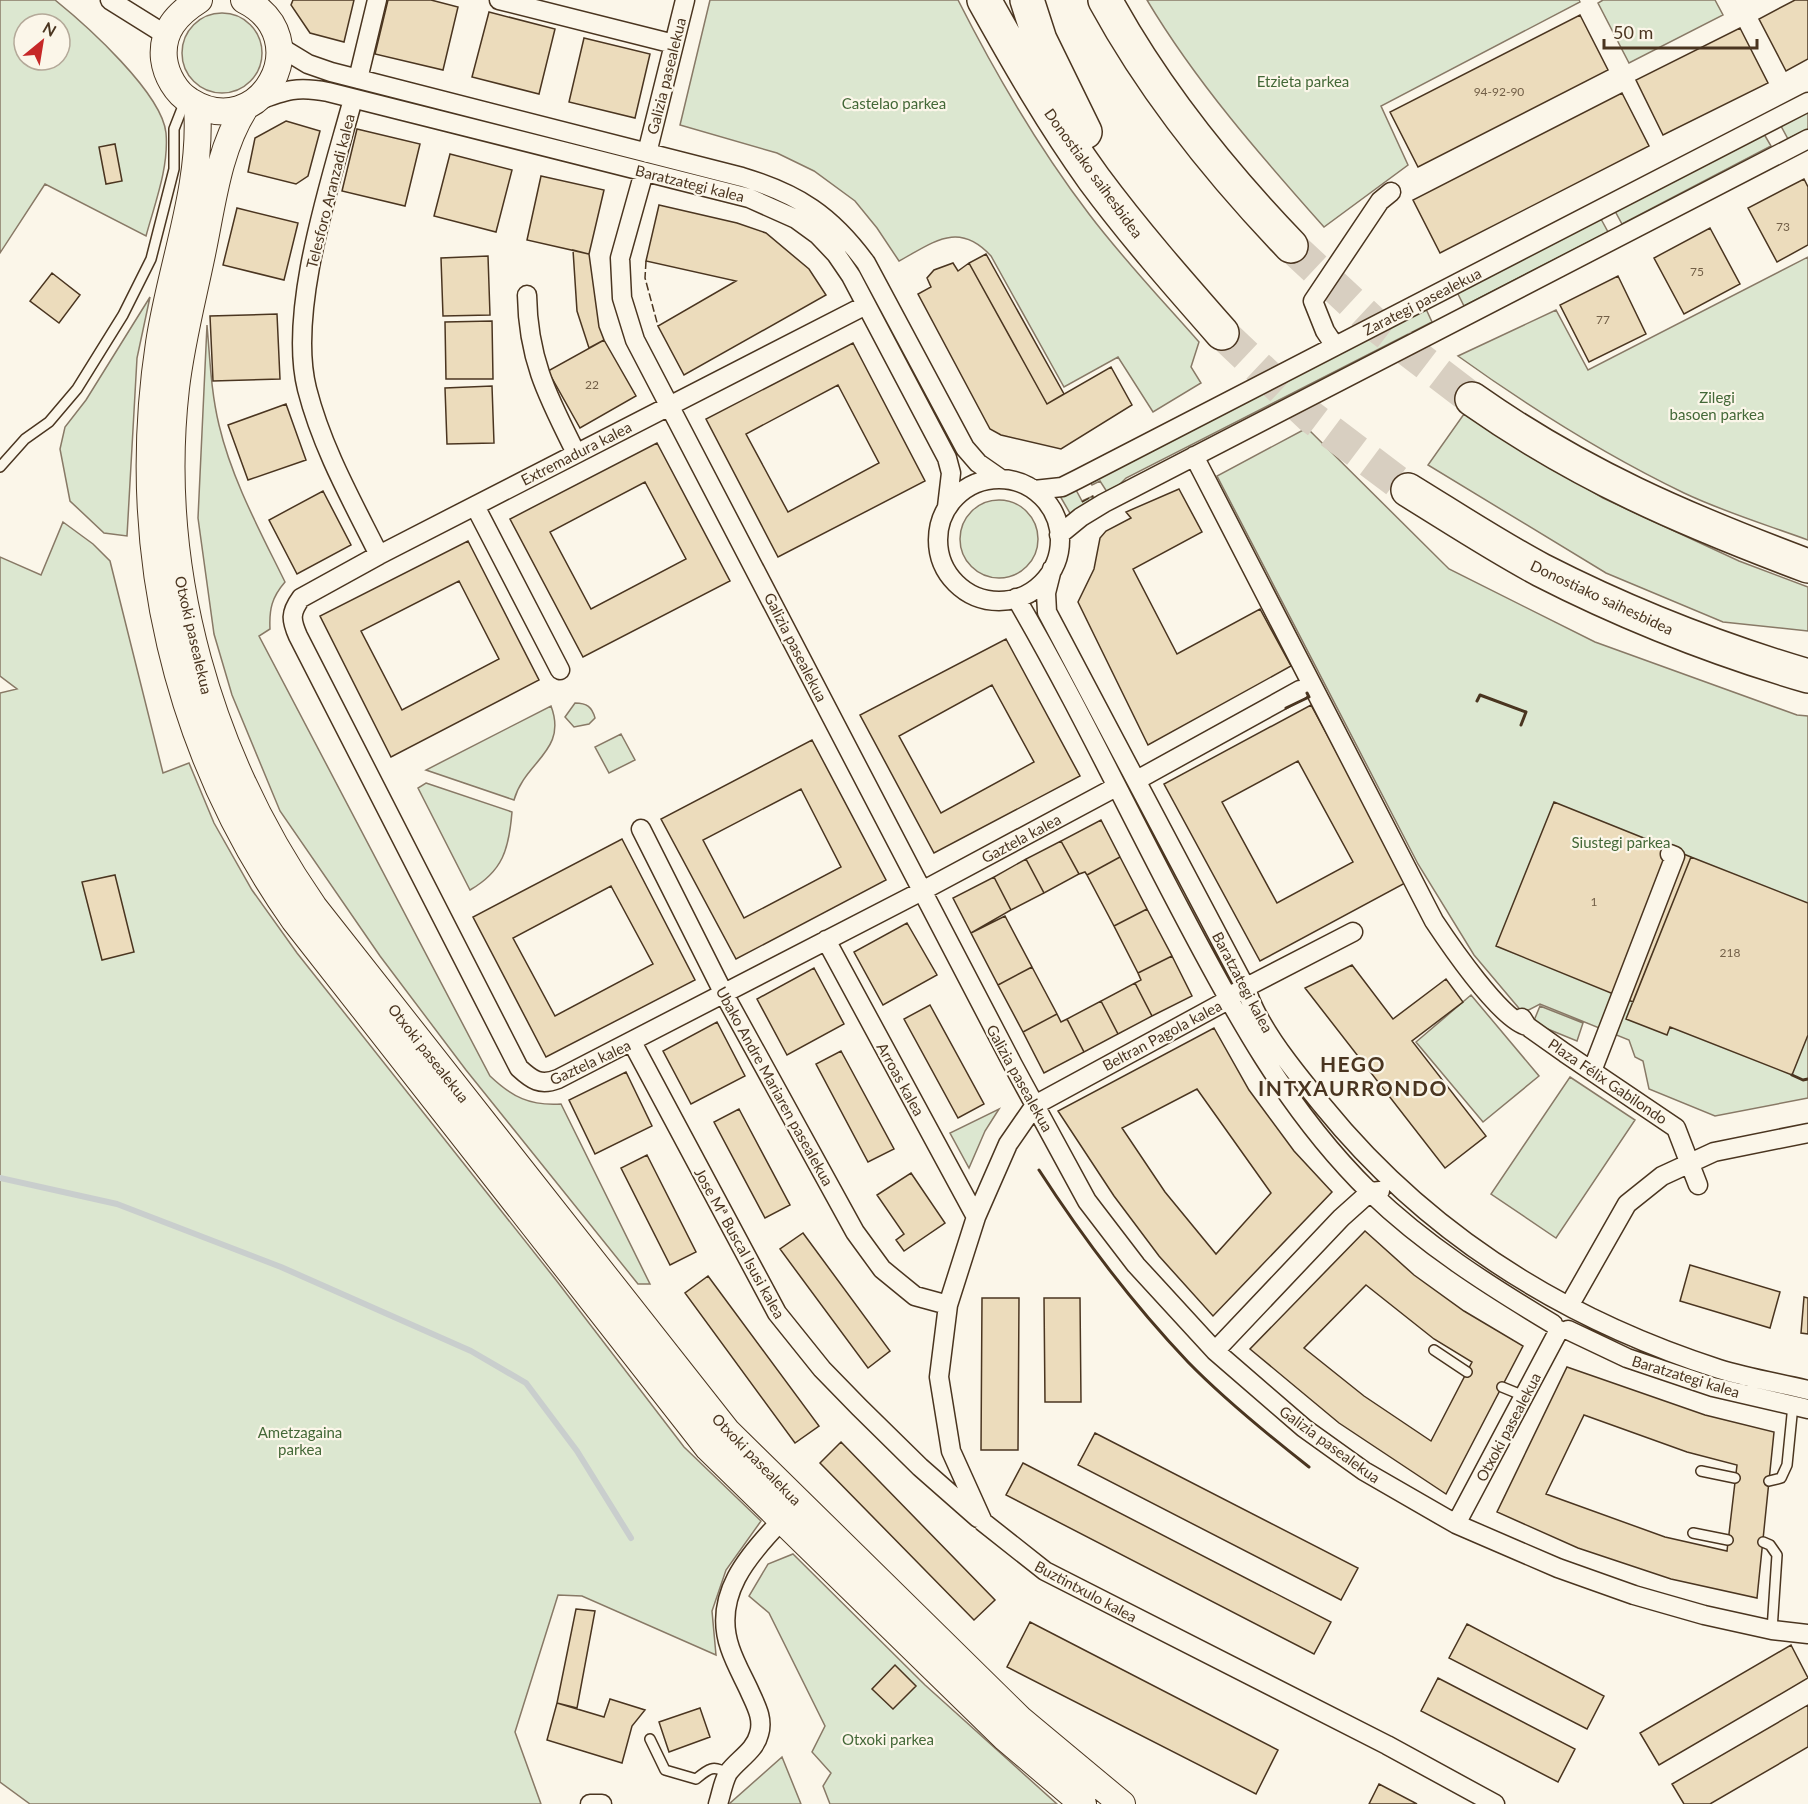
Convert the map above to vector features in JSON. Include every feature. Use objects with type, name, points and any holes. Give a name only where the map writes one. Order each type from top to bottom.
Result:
[{"type":"highway","name":"Donostiako saihesbidea","points":[[984,0],[1052,117],[1122,215],[1222,333]]},
{"type":"highway","points":[[1027,0],[1040,40],[1070,105],[1103,164],[1122,215]]},
{"type":"highway","points":[[1105,0],[1138,56],[1179,114],[1244,197],[1290,246]]},
{"type":"highway","points":[[1472,399],[1521,433],[1579,468],[1694,523],[1808,566]]},
{"type":"highway","name":"Donostiako saihesbidea","points":[[1408,490],[1541,569],[1640,617],[1708,644],[1808,676]]},
{"type":"main road","points":[[199,0],[182,11],[166,35],[164,59],[167,73],[177,91],[191,103],[213,111],[250,104]]},
{"type":"main road","points":[[255,3],[272,25],[280,47]]},
{"type":"main road","name":"Otxoki pasealekua","points":[[280,47],[276,73],[269,87],[250,104],[228,140],[183,340],[176,390],[173,474],[179,565],[197,657],[210,704],[260,821],[289,871],[314,907],[727,1431],[1020,1719],[1122,1804]]},
{"type":"main road","name":"Otxoki pasealekua","points":[[191,103],[199,137],[195,168],[160,339],[153,387],[149,474],[155,566],[165,625],[188,712],[211,774],[239,832],[267,881],[294,920],[697,1434],[1004,1737],[1083,1804]]},
{"type":"street","points":[[110,0],[166,35]]},
{"type":"street","points":[[358,79],[377,0]]},
{"type":"street","points":[[499,0],[674,44]]},
{"type":"street","name":"Galizia pasealekua","points":[[647,153],[686,0]]},
{"type":"street","name":"Baratzategi kalea","points":[[280,47],[308,64],[358,79],[764,184],[785,191],[809,204],[849,240],[866,263],[964,448],[978,463],[1001,479]]},
{"type":"street","name":"Baratzategi kalea","points":[[250,104],[288,89],[303,87],[749,198],[796,219],[818,235],[836,254],[866,305],[947,458],[951,473],[947,507]]},
{"type":"street","name":"Telesforo Aranzadi kalea","points":[[353,99],[316,239],[304,323],[303,369],[322,440],[379,555]]},
{"type":"street","name":"Zarategi pasealekua","points":[[1034,490],[1049,490],[1070,483],[1808,102]]},
{"type":"street","points":[[1059,535],[1080,517],[1104,503],[1808,139]]},
{"type":"street","points":[[644,172],[651,166],[659,165],[750,186],[764,184]]},
{"type":"street","name":"Galizia pasealekua","points":[[644,172],[620,258],[622,298],[635,340],[1035,1105],[1087,1201],[1136,1265],[1215,1351],[1312,1434],[1364,1471],[1456,1524],[1558,1568],[1634,1595],[1704,1615],[1772,1630],[1808,1634]]},
{"type":"street","points":[[1335,346],[1325,331],[1313,301],[1380,201],[1391,192]]},
{"type":"street","points":[[527,295],[531,348],[547,397],[576,453]]},
{"type":"street","name":"Extremadura kalea","points":[[292,610],[301,598],[379,555],[866,305]]},
{"type":"street","name":"Plaza Félix Gabilondo","points":[[1194,456],[1434,921],[1481,984],[1517,1023],[1524,1022],[1676,1128],[1698,1185]]},
{"type":"street","points":[[1012,480],[1034,490],[1053,512],[1059,535],[1058,554],[1052,569],[1034,589],[1016,598],[999,600],[981,597],[966,591],[951,578],[943,563],[938,540],[940,524],[947,507],[967,488],[984,481],[1012,480]]},
{"type":"street","points":[[475,506],[560,669]]},
{"type":"street","name":"Baratzategi kalea","points":[[1052,569],[1046,593],[1047,612],[1246,988],[1259,1018],[1303,1081],[1347,1135],[1388,1179],[1444,1226],[1504,1269],[1568,1306],[1638,1340],[1721,1370],[1808,1390]]},
{"type":"street","name":"Baratzategi kalea","points":[[1016,598],[1228,1000],[1282,1087],[1314,1129],[1370,1192],[1427,1242],[1488,1285],[1560,1328],[1628,1358],[1713,1387],[1801,1407]]},
{"type":"street","name":"Gaztela kalea","points":[[292,610],[291,621],[298,636],[519,1068],[531,1080],[546,1084],[632,1042],[922,891],[1116,787]]},
{"type":"street","points":[[1137,780],[1300,690]]},
{"type":"street","name":"Ubako Andre Mariaren pasealekua","points":[[641,830],[724,994],[855,1232],[882,1269],[915,1296],[948,1305]]},
{"type":"street","points":[[1592,1071],[1675,856],[1670,854]]},
{"type":"street","name":"Beltran Pagola kalea","points":[[1035,1105],[1246,988],[1353,932]]},
{"type":"street","name":"Arroas kalea","points":[[826,940],[976,1217]]},
{"type":"street","name":"Jose Mª Buscal Isusi kalea","points":[[632,1042],[777,1313],[822,1369],[859,1407],[920,1467],[983,1522]]},
{"type":"street","name":"Buztintxulo kalea","points":[[1035,1105],[1008,1144],[976,1217],[948,1305],[939,1377],[951,1451],[983,1522],[1045,1571],[1387,1745],[1495,1804]]},
{"type":"street","points":[[1568,1306],[1627,1204],[1662,1176],[1714,1152],[1808,1133]]},
{"type":"street","points":[[1215,1351],[1236,1326],[1370,1192],[1387,1191],[1434,1230],[1444,1226]]},
{"type":"street","name":"Otxoki pasealekua","points":[[1456,1524],[1560,1328],[1553,1312],[1568,1306]]},
{"type":"street","points":[[718,1804],[727,1774],[747,1754],[759,1735],[760,1715],[729,1647],[725,1618],[726,1606],[734,1580],[749,1555],[782,1520]]},
{"type":"street","points":[[590,1804],[602,1804]]},
{"type":"lane","points":[[0,467],[25,439],[49,422],[77,389],[128,306],[151,260],[174,169],[174,129],[191,103]]},
{"type":"lane","points":[[1434,1350],[1467,1372]]},
{"type":"lane","points":[[1502,1387],[1524,1396]]},
{"type":"lane","points":[[1769,1481],[1781,1478],[1801,1407]]},
{"type":"lane","points":[[1701,1471],[1735,1478]]},
{"type":"lane","points":[[1693,1533],[1728,1540]]},
{"type":"lane","points":[[1763,1542],[1770,1545],[1777,1555],[1772,1630]]},
{"type":"lane","points":[[650,1739],[664,1770],[696,1779],[709,1768],[719,1768],[727,1774]]},
{"type":"green space","points":[[0,0],[55,0],[69,12],[12,12],[12,72],[72,72],[72,15],[121,61],[137,80],[161,117],[166,133],[163,172],[146,236],[45,184],[0,253]]},
{"type":"green space","name":"Castelao parkea","points":[[710,0],[958,0],[1019,110],[1070,189],[1115,247],[1199,342],[1191,367],[1201,383],[1153,412],[1118,357],[1064,387],[991,256],[979,245],[967,239],[945,238],[899,261],[855,201],[814,171],[777,153],[680,125]]},
{"type":"green space","name":"Etzieta parkea","points":[[1147,0],[1579,0],[1580,2],[1381,106],[1408,165],[1324,227],[1208,89]]},
{"type":"green space","points":[[1603,0],[1715,0],[1723,15],[1629,63],[1598,3]]},
{"type":"green space","points":[[222,13],[237,16],[250,25],[259,38],[262,53],[259,68],[250,81],[237,90],[222,93],[207,90],[194,81],[185,68],[182,53],[185,38],[194,25],[207,16]]},
{"type":"green space","points":[[1808,112],[1808,129],[1788,139],[1781,126]]},
{"type":"green space","points":[[1764,134],[1771,146],[1622,224],[1615,211]]},
{"type":"green space","points":[[1601,219],[1608,232],[1464,306],[1457,292]]},
{"type":"green space","name":"Zilegi basoen parkea","points":[[1808,257],[1808,540],[1714,506],[1625,463],[1512,394],[1458,356],[1556,310],[1588,370]]},
{"type":"green space","points":[[150,297],[137,358],[127,536],[104,533],[70,501],[60,449],[65,427],[86,400]]},
{"type":"green space","points":[[1426,309],[1432,322],[1126,478],[1109,495],[1100,481],[1092,485],[1090,481]]},
{"type":"green space","points":[[207,325],[214,400],[231,466],[285,582],[272,604],[270,629],[259,636],[490,1076],[506,1090],[522,1099],[531,1102],[561,1104],[650,1284],[638,1284],[466,1070],[380,956],[280,811],[232,695],[214,634],[198,518]]},
{"type":"green space","points":[[1464,414],[1603,498],[1739,561],[1808,587],[1808,631],[1723,622],[1606,573],[1428,465]]},
{"type":"green space","name":"Siustegi parkea","points":[[1307,428],[1449,569],[1595,642],[1797,715],[1808,716],[1808,1098],[1715,1116],[1649,1089],[1643,1061],[1635,1057],[1629,1040],[1540,1004],[1523,1013],[1474,955],[1418,864],[1217,476]]},
{"type":"green space","points":[[1075,488],[1082,501],[1093,496],[1096,502],[1071,515],[1060,496]]},
{"type":"green space","points":[[999,500],[1014,503],[1027,511],[1035,524],[1038,539],[1035,554],[1027,567],[1014,575],[999,578],[984,575],[971,567],[963,554],[960,539],[963,524],[971,511],[984,503]]},
{"type":"green space","name":"Ametzagaina parkea","points":[[63,522],[93,544],[110,561],[163,773],[189,763],[214,823],[252,890],[297,953],[556,1280],[684,1447],[761,1521],[726,1570],[712,1611],[716,1655],[582,1596],[558,1595],[515,1732],[541,1804],[30,1804],[0,1782],[0,693],[17,689],[0,676],[0,557],[41,575]]},
{"type":"green space","points":[[575,703],[586,705],[592,711],[595,718],[589,724],[574,727],[565,717]]},
{"type":"green space","points":[[551,706],[555,721],[550,745],[519,787],[514,800],[426,770]]},
{"type":"green space","points":[[621,734],[635,760],[609,773],[595,747]]},
{"type":"green space","points":[[426,783],[512,812],[509,837],[502,858],[490,875],[470,890],[418,788]]},
{"type":"green space","points":[[1471,995],[1539,1076],[1483,1122],[1416,1042]]},
{"type":"green space","points":[[1540,1006],[1583,1023],[1577,1041],[1533,1023]]},
{"type":"green space","points":[[1570,1077],[1635,1120],[1556,1238],[1491,1194]]},
{"type":"green space","points":[[999,1109],[985,1131],[969,1168],[950,1133]]},
{"type":"green space","name":"Otxoki parkea","points":[[793,1554],[925,1685],[1057,1804],[830,1804],[823,1786],[831,1773],[812,1752],[825,1726],[769,1613],[749,1596],[768,1564]]},
{"type":"green space","points":[[782,1757],[801,1804],[729,1804]]},
{"type":"building","points":[[293,0],[354,0],[344,42],[310,33],[291,5]]},
{"type":"building","points":[[388,0],[431,0],[458,7],[443,70],[375,54]]},
{"type":"building","points":[[1795,0],[1808,0],[1808,59],[1786,71],[1759,19]]},
{"type":"building","points":[[489,12],[555,29],[539,94],[472,77]]},
{"type":"building","points":[[1580,15],[1608,70],[1418,167],[1390,112]]},
{"type":"building","points":[[1740,28],[1768,83],[1663,135],[1636,80]]},
{"type":"building","points":[[584,38],[650,54],[635,118],[569,102]]},
{"type":"building","points":[[1622,93],[1649,146],[1440,253],[1413,200]]},
{"type":"building","points":[[286,121],[320,131],[308,176],[296,184],[248,172],[255,138]]},
{"type":"building","points":[[357,129],[420,144],[405,206],[342,191]]},
{"type":"building","points":[[115,144],[122,181],[106,184],[99,147]]},
{"type":"building","points":[[450,154],[512,170],[496,232],[434,216]]},
{"type":"building","points":[[541,176],[604,190],[589,254],[527,240]]},
{"type":"building","points":[[1804,179],[1808,187],[1808,245],[1777,262],[1748,208]]},
{"type":"building","points":[[659,205],[737,223],[766,233],[809,269],[826,295],[684,375],[658,326],[736,281],[646,261]]},
{"type":"building","points":[[237,208],[298,223],[284,280],[223,265]]},
{"type":"building","points":[[1710,228],[1740,284],[1684,314],[1654,258]]},
{"type":"building","points":[[573,250],[589,254],[599,327],[604,340],[589,348],[577,311]]},
{"type":"building","points":[[986,254],[1064,394],[1047,404],[969,263]]},
{"type":"building","points":[[488,256],[490,315],[443,316],[441,258]]},
{"type":"building","points":[[953,263],[958,271],[969,263],[1047,404],[1111,367],[1132,405],[1061,449],[1001,435],[990,429],[918,294],[931,287],[927,278],[934,270]]},
{"type":"building","points":[[52,273],[80,295],[59,323],[30,301]]},
{"type":"building","points":[[1618,276],[1646,334],[1589,362],[1560,305]]},
{"type":"building","points":[[277,314],[280,379],[213,381],[210,316]]},
{"type":"building","points":[[492,321],[493,379],[446,379],[445,322]]},
{"type":"building","points":[[604,340],[636,396],[580,428],[548,371]]},
{"type":"building","points":[[853,343],[925,481],[778,557],[706,419]],"holes":[[[838,385],[879,463],[788,512],[746,434]]]},
{"type":"building","points":[[492,386],[494,443],[447,444],[445,388]]},
{"type":"building","points":[[286,404],[306,460],[248,480],[228,425]]},
{"type":"building","points":[[657,443],[730,581],[583,657],[510,519]],"holes":[[[645,482],[686,559],[591,609],[550,532]]]},
{"type":"building","points":[[1179,489],[1202,532],[1133,569],[1177,654],[1260,609],[1291,666],[1148,745],[1078,602],[1094,569],[1100,538],[1106,531],[1131,518],[1126,512]]},
{"type":"building","points":[[323,491],[351,545],[297,574],[269,520]]},
{"type":"building","points":[[468,541],[539,680],[391,757],[320,616]],"holes":[[[459,581],[499,659],[402,710],[361,631]]]},
{"type":"building","points":[[1006,639],[1080,776],[934,853],[860,715]],"holes":[[[992,685],[1034,762],[941,813],[899,736]]]},
{"type":"building","points":[[1311,705],[1407,882],[1260,961],[1164,784]],"holes":[[[1298,761],[1353,862],[1277,903],[1222,802]]]},
{"type":"building","points":[[812,740],[886,880],[736,959],[661,819]],"holes":[[[801,789],[841,867],[744,918],[703,840]]]},
{"type":"building","points":[[1554,802],[1691,857],[1633,1002],[1496,946]]},
{"type":"building","points":[[1101,820],[1120,857],[1087,875],[1085,872],[1079,874],[1061,841]]},
{"type":"building","points":[[622,839],[695,980],[546,1057],[473,917]],"holes":[[[611,886],[653,964],[555,1016],[513,938]]]},
{"type":"building","points":[[1061,841],[1079,874],[1044,893],[1026,859]]},
{"type":"building","points":[[1120,857],[1147,909],[1114,926],[1087,875]]},
{"type":"building","points":[[1691,857],[1808,903],[1808,1035],[1792,1075],[1670,1027],[1667,1035],[1626,1019]]},
{"type":"building","points":[[1026,859],[1044,893],[1011,910],[994,877]]},
{"type":"building","points":[[115,875],[134,952],[102,960],[82,882]]},
{"type":"building","points":[[994,877],[1011,910],[971,933],[953,898]]},
{"type":"building","points":[[1147,909],[1172,956],[1138,973],[1114,926]]},
{"type":"building","points":[[1005,916],[1032,967],[998,985],[971,933]]},
{"type":"building","points":[[907,923],[937,975],[883,1005],[854,952]]},
{"type":"building","points":[[1172,956],[1192,996],[1152,1016],[1135,983],[1141,980],[1138,973]]},
{"type":"building","points":[[1352,965],[1393,1019],[1446,979],[1463,1002],[1412,1041],[1486,1136],[1445,1168],[1305,988]]},
{"type":"building","points":[[1032,967],[1057,1014],[1023,1032],[998,985]]},
{"type":"building","points":[[814,968],[844,1024],[787,1055],[757,999]]},
{"type":"building","points":[[1135,983],[1152,1016],[1118,1034],[1101,1001]]},
{"type":"building","points":[[1101,1001],[1118,1034],[1084,1052],[1067,1019]]},
{"type":"building","points":[[930,1005],[984,1104],[958,1118],[904,1019]]},
{"type":"building","points":[[1057,1014],[1061,1022],[1067,1019],[1084,1052],[1044,1073],[1023,1032]]},
{"type":"building","points":[[717,1022],[745,1076],[691,1104],[663,1051]]},
{"type":"building","points":[[1214,1028],[1249,1090],[1294,1151],[1332,1192],[1213,1316],[1159,1256],[1114,1196],[1058,1111]],"holes":[[[1197,1089],[1271,1193],[1216,1254],[1165,1192],[1122,1128]]]},
{"type":"building","points":[[841,1051],[894,1149],[868,1162],[816,1064]]},
{"type":"building","points":[[626,1072],[652,1126],[595,1154],[569,1100]]},
{"type":"building","points":[[739,1109],[790,1205],[765,1218],[714,1122]]},
{"type":"building","points":[[647,1155],[696,1252],[670,1265],[621,1168]]},
{"type":"building","points":[[911,1173],[945,1223],[904,1251],[896,1240],[904,1234],[877,1195]]},
{"type":"building","points":[[1365,1231],[1414,1275],[1464,1311],[1523,1346],[1446,1494],[1339,1423],[1250,1349]],"holes":[[[1366,1285],[1434,1339],[1472,1362],[1431,1441],[1364,1396],[1304,1348]]]},
{"type":"building","points":[[803,1233],[890,1351],[868,1368],[780,1249]]},
{"type":"building","points":[[1690,1265],[1780,1292],[1770,1328],[1680,1301]]},
{"type":"building","points":[[708,1276],[819,1426],[795,1443],[685,1293]]},
{"type":"building","points":[[1804,1297],[1808,1298],[1808,1334],[1801,1333]]},
{"type":"building","points":[[982,1298],[1019,1298],[1018,1450],[981,1450]]},
{"type":"building","points":[[1044,1298],[1080,1298],[1081,1402],[1045,1402]]},
{"type":"building","points":[[1567,1367],[1705,1415],[1774,1432],[1757,1598],[1671,1579],[1578,1548],[1497,1512]],"holes":[[[1584,1415],[1687,1452],[1737,1465],[1727,1551],[1665,1537],[1546,1494]]]},
{"type":"building","points":[[1095,1433],[1358,1568],[1341,1600],[1078,1465]]},
{"type":"building","points":[[841,1442],[995,1600],[974,1620],[820,1463]]},
{"type":"building","points":[[1023,1463],[1331,1622],[1314,1654],[1006,1495]]},
{"type":"building","points":[[576,1609],[595,1611],[577,1708],[557,1703]]},
{"type":"building","points":[[1030,1622],[1278,1750],[1256,1794],[1007,1667]]},
{"type":"building","points":[[1467,1624],[1604,1696],[1587,1729],[1449,1658]]},
{"type":"building","points":[[1791,1645],[1808,1678],[1659,1765],[1640,1733]]},
{"type":"building","points":[[895,1665],[916,1686],[893,1709],[872,1689]]},
{"type":"building","points":[[1438,1678],[1575,1749],[1558,1782],[1421,1711]]},
{"type":"building","points":[[610,1699],[645,1710],[632,1726],[622,1763],[547,1740],[557,1703],[604,1717]]},
{"type":"building","points":[[1808,1705],[1808,1747],[1710,1804],[1684,1804],[1672,1784]]},
{"type":"building","points":[[700,1708],[710,1737],[669,1752],[659,1722]]},
{"type":"building","points":[[1379,1784],[1417,1804],[1369,1804]]},
{"type":"waterway","points":[[0,1178],[117,1204],[281,1267],[471,1351],[526,1383],[577,1451],[631,1538]]},
{"type":"tunnel","points":[[1291,246],[1378,327],[1472,399]]},
{"type":"tunnel","points":[[1222,333],[1311,417],[1408,490]]},
{"type":"fence","points":[[646,261],[645,278],[658,326]]},
{"type":"fence","points":[[1082,502],[1093,496]]},
{"type":"wall","points":[[1286,708],[1309,697],[1307,693]]},
{"type":"wall","points":[[1477,701],[1480,695],[1526,712],[1521,725]]},
{"type":"wall","points":[[1792,1075],[1803,1080],[1808,1079]]},
{"type":"wall","points":[[1039,1170],[1109,1269],[1167,1340],[1231,1403],[1309,1467]]},
{"type":"district","name":"HEGO INTXAURRONDO","points":[[1353,1075]]}]
